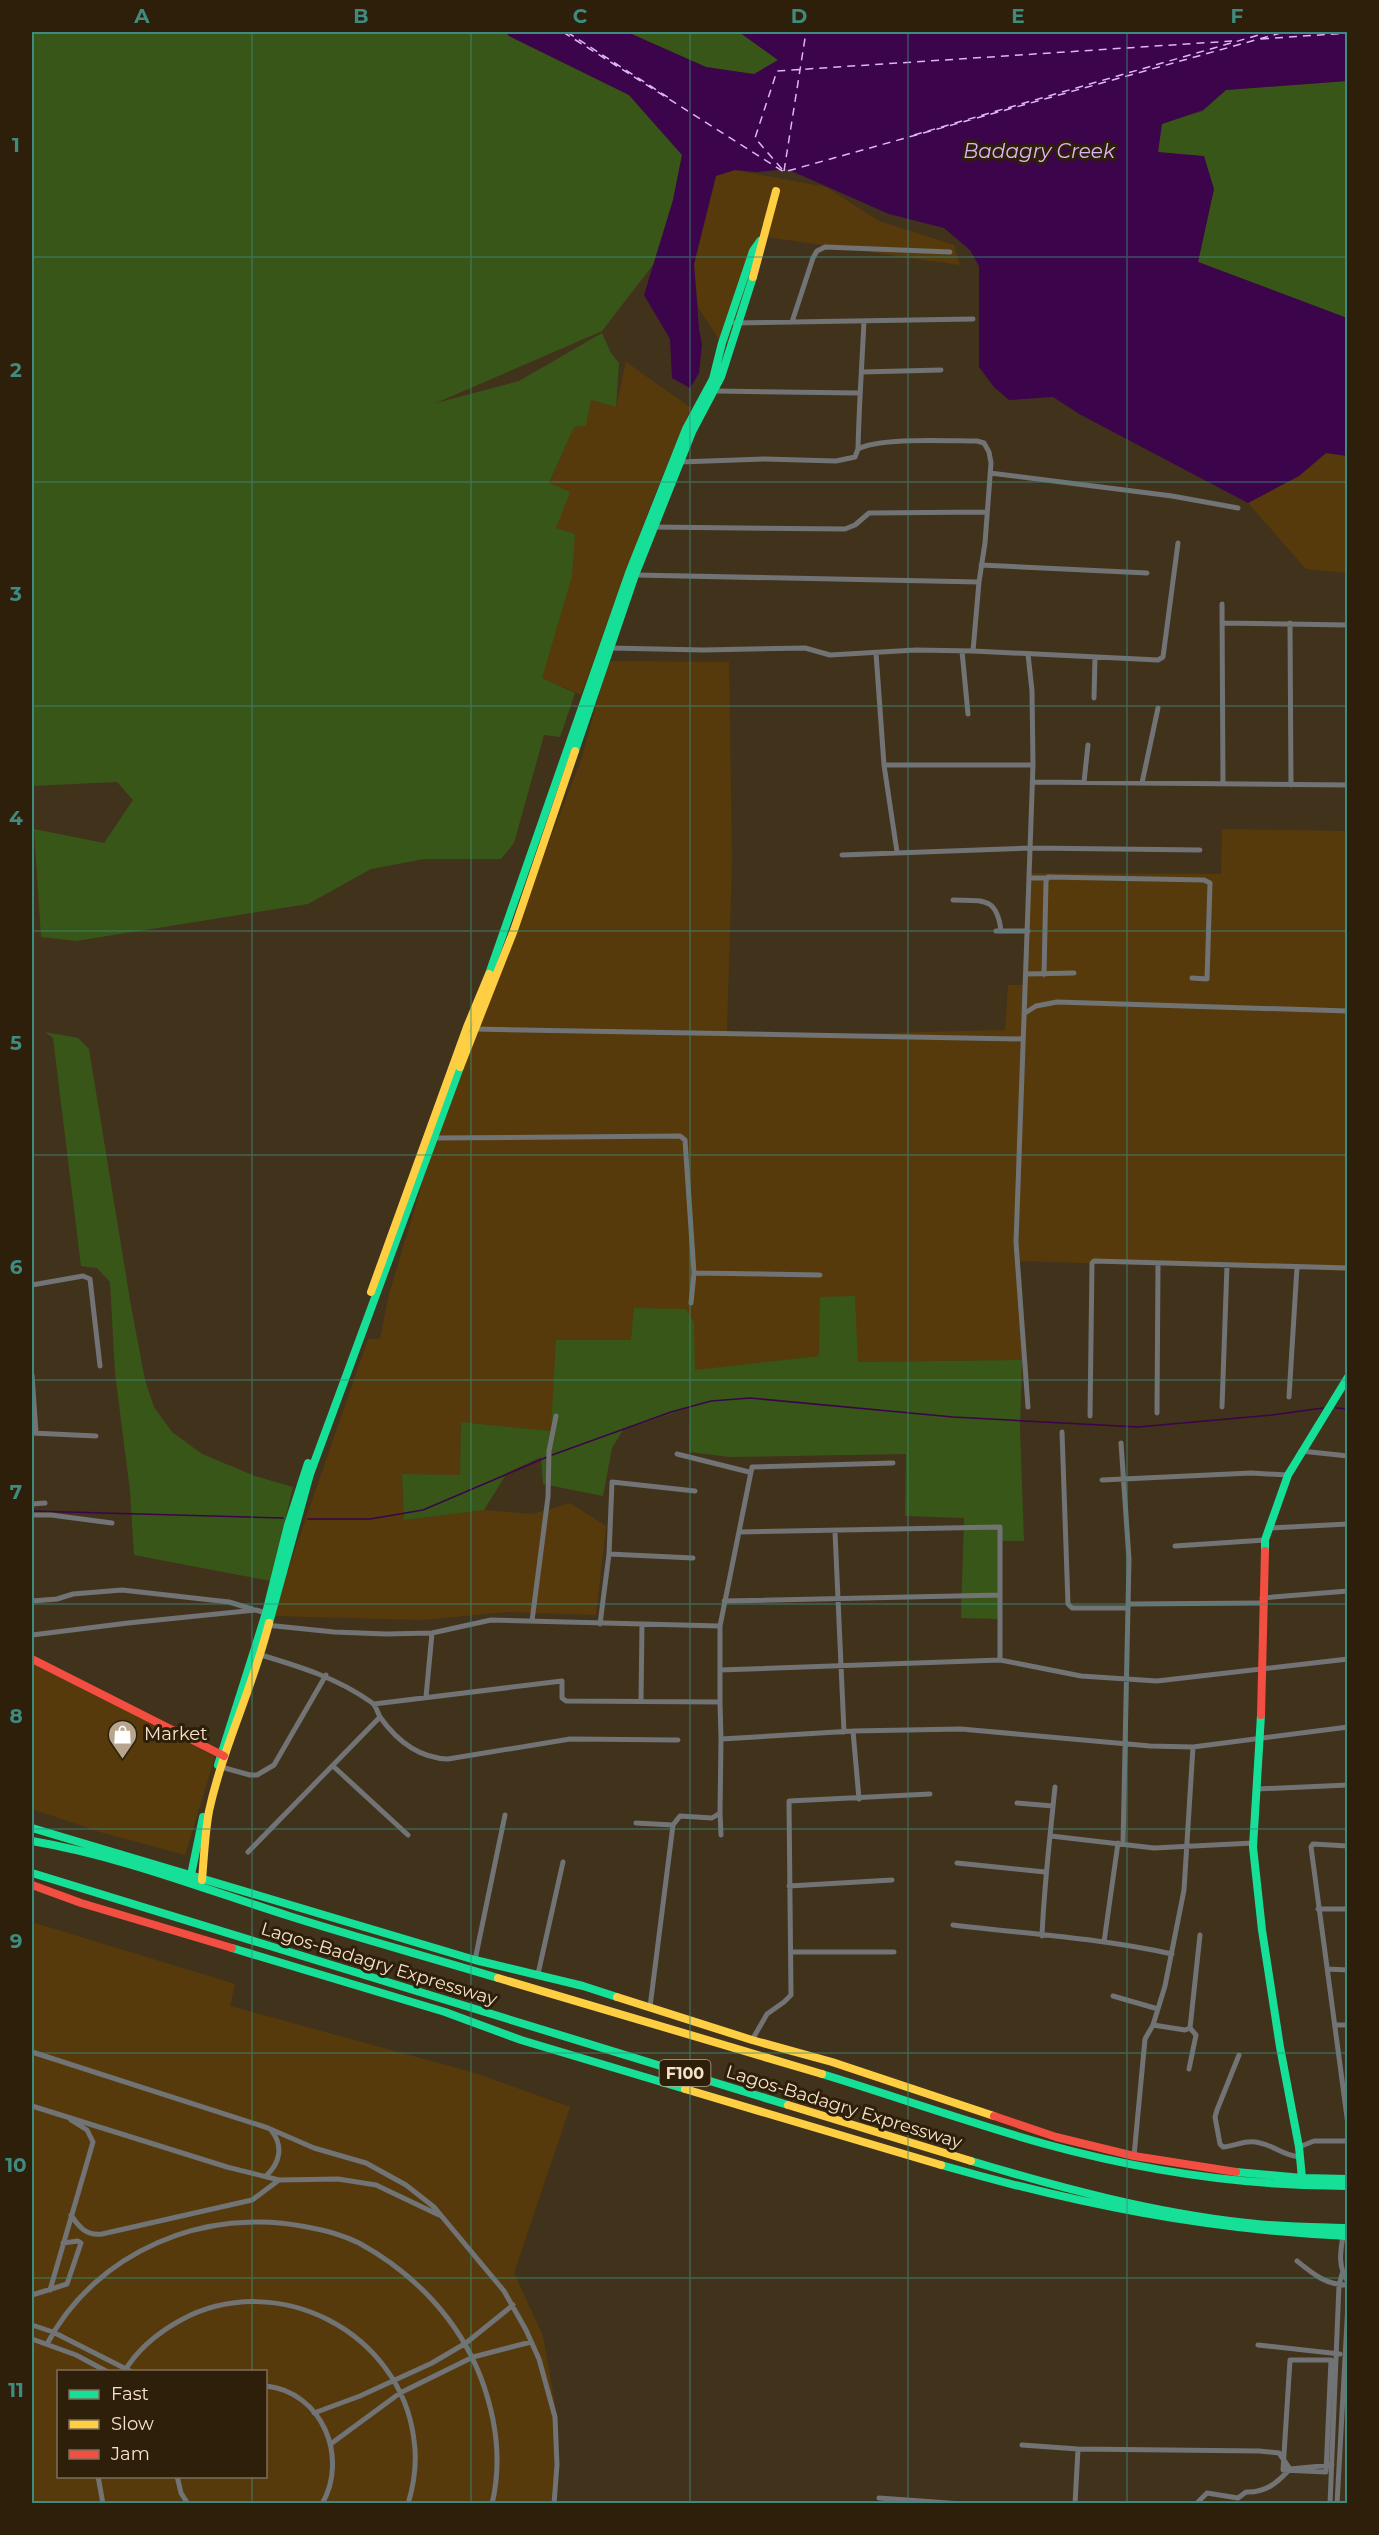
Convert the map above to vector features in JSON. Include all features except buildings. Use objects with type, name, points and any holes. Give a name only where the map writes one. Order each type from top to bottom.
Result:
[{"type":"main road","points":[[266,1625],[266,1613],[300,1485],[510,928],[686,429],[713,379],[732,323],[757,264],[761,240],[776,191]]},
{"type":"main road","points":[[608,647],[651,527],[692,432],[715,391],[732,323]]},
{"type":"main road","points":[[202,1880],[206,1827],[220,1767],[257,1659],[298,1512],[434,1138],[471,1028]]},
{"type":"main road","points":[[1302,2178],[1299,2147],[1262,1930],[1253,1843],[1260,1738],[1265,1540],[1288,1475],[1301,1451],[1337,1398],[1347,1377]]},
{"type":"main road","points":[[32,1659],[223,1756]]},
{"type":"main road","points":[[32,1828],[191,1875],[205,1809],[220,1767]]},
{"type":"main road","name":"Lagos-Badagry Expressway","points":[[32,1841],[67,1847],[174,1877],[290,1916],[768,2058],[1046,2144],[1143,2166],[1215,2177],[1296,2186],[1345,2186]]},
{"type":"main road","name":"Lagos-Badagry Expressway","points":[[32,1873],[1040,2182],[1134,2204],[1207,2217],[1346,2233]]},
{"type":"main road","name":"Lagos-Badagry Expressway","points":[[191,1875],[475,1960],[538,1974],[752,2040],[832,2062],[1056,2137],[1134,2156],[1238,2172],[1302,2178],[1347,2179]]},
{"type":"main road","name":"Lagos-Badagry Expressway","points":[[32,1885],[81,1903],[446,2012],[521,2040],[955,2170],[1091,2203],[1162,2216],[1236,2227],[1346,2233]]},
{"type":"street","points":[[792,322],[813,258],[817,251],[825,247],[950,252]]},
{"type":"street","points":[[732,323],[973,319]]},
{"type":"street","points":[[680,462],[765,459],[836,461],[855,456],[858,449],[864,321]]},
{"type":"street","points":[[862,372],[941,370]]},
{"type":"street","points":[[715,391],[859,393]]},
{"type":"street","points":[[858,449],[866,445],[887,443],[977,441],[984,443],[989,452],[990,473],[972,651]]},
{"type":"street","points":[[990,473],[1172,496],[1238,508]]},
{"type":"street","points":[[651,527],[845,529],[855,525],[869,513],[986,512]]},
{"type":"street","points":[[608,647],[703,650],[798,648],[830,655],[916,650],[972,651],[1158,660],[1163,657],[1178,543]]},
{"type":"street","points":[[981,565],[1146,573]]},
{"type":"street","points":[[635,575],[979,582]]},
{"type":"street","points":[[1222,604],[1223,784]]},
{"type":"street","points":[[1223,623],[1347,625]]},
{"type":"street","points":[[1290,623],[1290,785]]},
{"type":"street","points":[[962,651],[968,714]]},
{"type":"street","points":[[876,653],[884,765],[897,852]]},
{"type":"street","points":[[1028,654],[1032,691],[1033,765],[1016,1242],[1028,1407]]},
{"type":"street","points":[[1094,698],[1095,657]]},
{"type":"street","points":[[1142,783],[1158,708]]},
{"type":"street","points":[[1084,782],[1088,745]]},
{"type":"street","points":[[884,765],[1033,765]]},
{"type":"street","points":[[1032,782],[1347,785]]},
{"type":"street","points":[[842,855],[1031,848],[1200,850]]},
{"type":"street","points":[[1030,878],[1129,877],[1208,881],[1211,888],[1207,979],[1192,978]]},
{"type":"street","points":[[1044,975],[1047,878]]},
{"type":"street","points":[[953,900],[984,901],[993,905],[999,913],[999,931],[1028,931]]},
{"type":"street","points":[[1027,974],[1074,973]]},
{"type":"street","points":[[1025,1013],[1045,1003],[1057,1002],[1347,1011]]},
{"type":"street","points":[[471,1028],[1023,1039]]},
{"type":"street","points":[[434,1138],[683,1137],[694,1273],[691,1303]]},
{"type":"street","points":[[1090,1416],[1092,1263],[1096,1260],[1158,1264],[1347,1268]]},
{"type":"street","points":[[1158,1264],[1158,1413]]},
{"type":"street","points":[[1222,1407],[1227,1265]]},
{"type":"street","points":[[1289,1397],[1297,1267]]},
{"type":"street","points":[[694,1273],[820,1275]]},
{"type":"street","points":[[32,1285],[83,1276],[90,1279],[100,1366]]},
{"type":"street","points":[[32,1375],[34,1433],[96,1436]]},
{"type":"street","points":[[532,1621],[548,1497],[549,1451],[556,1416]]},
{"type":"street","points":[[1062,1432],[1068,1604],[1072,1608],[1262,1601],[1347,1591]]},
{"type":"street","points":[[1104,1942],[1121,1844],[1125,1744],[1129,1559],[1121,1443]]},
{"type":"street","points":[[1301,1451],[1347,1456]]},
{"type":"street","points":[[677,1454],[749,1472]]},
{"type":"street","points":[[721,1835],[720,1626],[749,1472],[754,1466],[893,1463]]},
{"type":"street","points":[[1102,1480],[1251,1473],[1288,1475]]},
{"type":"street","points":[[600,1624],[609,1554],[612,1482],[695,1491]]},
{"type":"street","points":[[32,1504],[45,1503]]},
{"type":"street","points":[[32,1515],[51,1515],[112,1523]]},
{"type":"street","points":[[1268,1528],[1347,1524]]},
{"type":"street","points":[[739,1532],[835,1532],[1000,1527],[1000,1660]]},
{"type":"street","points":[[835,1532],[836,1599],[844,1732]]},
{"type":"street","points":[[1175,1546],[1265,1540]]},
{"type":"street","points":[[609,1554],[693,1558]]},
{"type":"street","points":[[32,1601],[57,1599],[73,1594],[122,1590],[229,1602],[266,1613]]},
{"type":"street","points":[[724,1601],[1000,1595]]},
{"type":"street","points":[[32,1635],[256,1610]]},
{"type":"street","points":[[266,1625],[345,1633],[432,1633],[491,1620],[720,1626]]},
{"type":"street","points":[[641,1700],[642,1624]]},
{"type":"street","points":[[426,1697],[432,1633]]},
{"type":"street","points":[[257,1659],[326,1675],[374,1704],[380,1717],[413,1750],[435,1759],[448,1759],[570,1739],[678,1740]]},
{"type":"street","points":[[720,1670],[1000,1660],[1081,1676],[1157,1681],[1347,1659]]},
{"type":"street","points":[[220,1767],[257,1775],[274,1765],[326,1675]]},
{"type":"street","points":[[374,1704],[562,1681],[562,1698],[566,1701],[720,1702]]},
{"type":"street","points":[[248,1852],[380,1717]]},
{"type":"street","points":[[721,1739],[853,1731],[961,1729],[1192,1748],[1347,1727]]},
{"type":"street","points":[[853,1731],[859,1799]]},
{"type":"street","points":[[1134,2156],[1145,2038],[1158,2010],[1172,1954],[1184,1890],[1192,1748]]},
{"type":"street","points":[[333,1766],[408,1835]]},
{"type":"street","points":[[1257,1789],[1347,1785]]},
{"type":"street","points":[[1042,1936],[1045,1872],[1055,1787]]},
{"type":"street","points":[[752,2040],[766,2014],[791,1995],[789,1801],[930,1794]]},
{"type":"street","points":[[1017,1803],[1053,1806]]},
{"type":"street","points":[[650,2007],[673,1825],[680,1816],[712,1818],[720,1813]]},
{"type":"street","points":[[475,1960],[505,1815]]},
{"type":"street","points":[[636,1823],[673,1825]]},
{"type":"street","points":[[1051,1836],[1154,1848],[1253,1843]]},
{"type":"street","points":[[1347,1846],[1312,1845],[1318,1909],[1346,2093],[1347,2125]]},
{"type":"street","points":[[538,1974],[563,1862]]},
{"type":"street","points":[[957,1863],[1045,1872]]},
{"type":"street","points":[[789,1886],[892,1881]]},
{"type":"street","points":[[1318,1909],[1347,1909]]},
{"type":"street","points":[[953,1925],[1104,1942],[1172,1954]]},
{"type":"street","points":[[1190,2069],[1196,2035],[1190,2028],[1200,1935]]},
{"type":"street","points":[[791,1952],[894,1952]]},
{"type":"street","points":[[1327,1969],[1347,1970]]},
{"type":"street","points":[[1113,1996],[1158,2010]]},
{"type":"street","points":[[1153,2025],[1185,2030],[1190,2028]]},
{"type":"street","points":[[1336,2025],[1347,2025]]},
{"type":"street","points":[[32,2052],[268,2128],[314,2148],[366,2163],[406,2185],[443,2217],[513,2305],[544,2375],[555,2417],[557,2465],[554,2504]]},
{"type":"street","points":[[1239,2055],[1215,2117],[1220,2144],[1223,2147],[1249,2141],[1263,2143],[1288,2156],[1300,2157]]},
{"type":"street","points":[[32,2106],[227,2167],[279,2180],[355,2180],[388,2190],[443,2217]]},
{"type":"street","points":[[50,2290],[93,2142],[87,2130],[62,2115]]},
{"type":"street","points":[[266,2176],[275,2165],[279,2154],[276,2138],[268,2128]]},
{"type":"street","points":[[1299,2147],[1314,2141],[1347,2141]]},
{"type":"street","points":[[71,2215],[83,2230],[90,2234],[102,2234],[241,2203],[258,2196],[279,2180]]},
{"type":"street","points":[[47,2343],[53,2332],[94,2283],[145,2247],[178,2234],[216,2224],[285,2222],[323,2230],[366,2248],[394,2265],[425,2292],[466,2343],[489,2402],[496,2442],[496,2479],[492,2504]]},
{"type":"street","points":[[1297,2260],[1319,2278],[1338,2285],[1347,2284],[1342,2274],[1340,2256],[1346,2233]]},
{"type":"street","points":[[32,2295],[67,2284],[81,2243],[78,2241],[63,2243]]},
{"type":"street","points":[[1329,2504],[1337,2354],[1338,2285],[1342,2274]]},
{"type":"street","points":[[32,2325],[53,2332],[125,2370],[156,2336],[201,2311],[228,2304],[268,2302],[315,2312],[343,2326],[373,2353],[386,2367],[400,2393],[414,2440],[414,2470],[408,2504]]},
{"type":"street","points":[[1337,2504],[1347,2304]]},
{"type":"street","points":[[314,2413],[360,2396],[392,2379],[432,2363],[466,2343],[513,2305]]},
{"type":"street","points":[[32,2339],[76,2355],[104,2370]]},
{"type":"street","points":[[332,2443],[400,2393],[473,2357],[531,2342]]},
{"type":"street","points":[[1258,2344],[1344,2355]]},
{"type":"street","points":[[1290,2360],[1331,2360],[1326,2472],[1283,2470],[1290,2360]]},
{"type":"street","points":[[267,2386],[297,2397],[314,2413],[332,2443],[334,2464],[332,2480],[321,2504]]},
{"type":"street","points":[[1022,2445],[1078,2449],[1279,2453],[1290,2469]]},
{"type":"street","points":[[1075,2504],[1078,2449]]},
{"type":"street","points":[[1196,2504],[1207,2493],[1238,2498],[1246,2492],[1258,2493],[1278,2482],[1290,2469],[1332,2465]]},
{"type":"street","points":[[98,2478],[103,2504]]},
{"type":"street","points":[[177,2478],[181,2493],[188,2504]]},
{"type":"street","points":[[879,2498],[962,2504]]},
{"type":"shaded area","points":[[735,170],[826,187],[879,221],[954,245],[960,265],[766,237],[750,277],[729,346],[718,338],[698,307],[694,264],[716,175]]},
{"type":"shaded area","points":[[626,362],[691,408],[653,499],[581,695],[542,678],[575,534],[555,528],[549,484],[574,427],[586,426],[591,400],[616,407]]},
{"type":"shaded area","points":[[1326,453],[1347,456],[1347,573],[1306,569],[1248,503],[1299,476]]},
{"type":"shaded area","points":[[608,661],[729,662],[732,861],[727,1032],[840,1034],[1005,1030],[1008,985],[1024,985],[1031,873],[1221,874],[1222,829],[1347,831],[1347,1271],[1019,1261],[1022,1360],[857,1362],[855,1297],[820,1297],[820,1356],[694,1371],[694,1323],[632,1340],[551,1431],[461,1422],[460,1475],[402,1475],[404,1520],[484,1510],[533,1514],[570,1503],[606,1526],[596,1615],[509,1612],[421,1620],[272,1616],[368,1339],[380,1339],[389,1294],[443,1114],[581,760]]},
{"type":"shaded area","name":"Market","points":[[32,1663],[125,1707],[215,1757],[185,1855],[103,1833],[32,1809],[34,1769],[32,1762]]},
{"type":"shaded area","points":[[32,1922],[235,1984],[230,2006],[475,2073],[570,2107],[514,2273],[543,2336],[557,2415],[553,2503],[32,2503]]},
{"type":"green space","points":[[32,32],[505,32],[629,95],[682,155],[673,200],[656,261],[602,331],[436,403],[519,381],[602,333],[611,353],[619,363],[616,407],[591,400],[586,426],[574,427],[549,483],[570,492],[556,528],[575,534],[572,576],[542,678],[575,693],[560,737],[544,735],[514,843],[501,859],[424,859],[371,869],[308,904],[76,941],[41,937],[34,829],[104,843],[133,800],[117,782],[32,786]]},
{"type":"green space","points":[[627,32],[739,32],[778,60],[754,75],[706,67]]},
{"type":"green space","points":[[1347,81],[1347,318],[1198,262],[1214,189],[1158,153],[1161,124],[1203,111],[1226,90]]},
{"type":"green space","points":[[45,1032],[78,1038],[89,1049],[131,1306],[145,1380],[154,1407],[172,1432],[202,1454],[255,1476],[293,1487],[271,1581],[134,1555],[130,1491],[115,1373],[110,1282],[97,1268],[81,1266],[53,1038]]},
{"type":"green space","points":[[855,1296],[858,1362],[1022,1360],[1020,1429],[1024,1541],[998,1541],[998,1619],[961,1618],[964,1518],[905,1516],[906,1454],[730,1457],[689,1452],[690,1407],[623,1430],[612,1448],[603,1496],[543,1484],[541,1457],[507,1473],[484,1510],[404,1520],[402,1474],[460,1475],[461,1422],[551,1431],[556,1340],[631,1340],[634,1308],[686,1309],[694,1323],[695,1370],[819,1356],[820,1297]]},
{"type":"water","name":"Badagry Creek","points":[[505,32],[627,32],[706,67],[754,74],[778,60],[739,32],[1347,32],[1347,81],[1226,90],[1203,110],[1162,124],[1158,152],[1204,156],[1214,189],[1198,262],[1347,318],[1347,456],[1326,453],[1299,476],[1248,503],[1081,415],[1053,397],[1009,400],[994,387],[979,367],[979,266],[970,250],[944,228],[889,214],[787,169],[756,172],[735,170],[716,176],[694,264],[702,345],[699,373],[690,388],[672,378],[670,339],[644,295],[673,200],[682,155],[629,95]]},
{"type":"waterway","points":[[552,1455],[671,1412],[711,1401],[750,1398],[953,1417],[1138,1427],[1323,1408]]},
{"type":"waterway","points":[[1336,1408],[1348,1409]]},
{"type":"waterway","points":[[308,1519],[370,1519],[423,1510],[547,1457]]},
{"type":"waterway","points":[[32,1511],[283,1518]]},
{"type":"ferry route","points":[[563,32],[784,172],[1284,32]]},
{"type":"ferry route","points":[[567,32],[669,98]]},
{"type":"ferry route","points":[[784,171],[806,32]]},
{"type":"ferry route","points":[[914,135],[1269,32]]},
{"type":"ferry route","points":[[1261,39],[1348,33]]},
{"type":"ferry route","points":[[782,169],[755,138],[777,71],[1232,41]]},
{"type":"traffic: fast","points":[[489,974],[629,573],[686,429],[713,379],[722,343],[753,251],[760,241]]},
{"type":"traffic: fast","points":[[575,751],[635,575],[692,432],[721,377],[753,277]]},
{"type":"traffic: fast","points":[[269,1623],[310,1474],[460,1067]]},
{"type":"traffic: fast","points":[[1265,1551],[1265,1540],[1288,1475],[1348,1377]]},
{"type":"traffic: fast","points":[[218,1765],[266,1613],[288,1525],[308,1463]]},
{"type":"traffic: fast","points":[[1261,1715],[1253,1847],[1262,1930],[1280,2047],[1299,2147],[1302,2178]]},
{"type":"traffic: fast","points":[[191,1875],[203,1817]]},
{"type":"traffic: fast","points":[[32,1828],[475,1960],[583,1986],[617,1997]]},
{"type":"traffic: fast","points":[[32,1841],[130,1864],[315,1924],[498,1978]]},
{"type":"traffic: fast","points":[[32,1873],[788,2105]]},
{"type":"traffic: fast","points":[[232,1948],[445,2012],[521,2040],[685,2089]]},
{"type":"traffic: fast","points":[[822,2074],[1017,2136],[1119,2162],[1234,2180],[1348,2186]]},
{"type":"traffic: fast","points":[[971,2161],[1073,2190],[1177,2213],[1260,2224],[1348,2228]]},
{"type":"traffic: fast","points":[[941,2165],[1042,2192],[1143,2213],[1244,2228],[1348,2236]]},
{"type":"traffic: fast","points":[[1236,2172],[1302,2178],[1348,2179]]},
{"type":"traffic: slow","points":[[753,277],[776,191]]},
{"type":"traffic: slow","points":[[460,1067],[514,930],[575,751]]},
{"type":"traffic: slow","points":[[371,1292],[467,1027],[489,974]]},
{"type":"traffic: slow","points":[[202,1880],[209,1811],[215,1787],[269,1623]]},
{"type":"traffic: slow","points":[[498,1978],[822,2074]]},
{"type":"traffic: slow","points":[[617,1997],[752,2040],[832,2062],[994,2116]]},
{"type":"traffic: slow","points":[[685,2089],[941,2165]]},
{"type":"traffic: slow","points":[[788,2105],[971,2161]]},
{"type":"traffic: jam","points":[[1261,1715],[1265,1551]]},
{"type":"traffic: jam","points":[[32,1659],[224,1756]]},
{"type":"traffic: jam","points":[[32,1885],[81,1903],[232,1948]]},
{"type":"traffic: jam","points":[[994,2116],[1056,2137],[1134,2156],[1236,2172]]},
{"type":"place","name":"Market","points":[[123,1760]]}]
